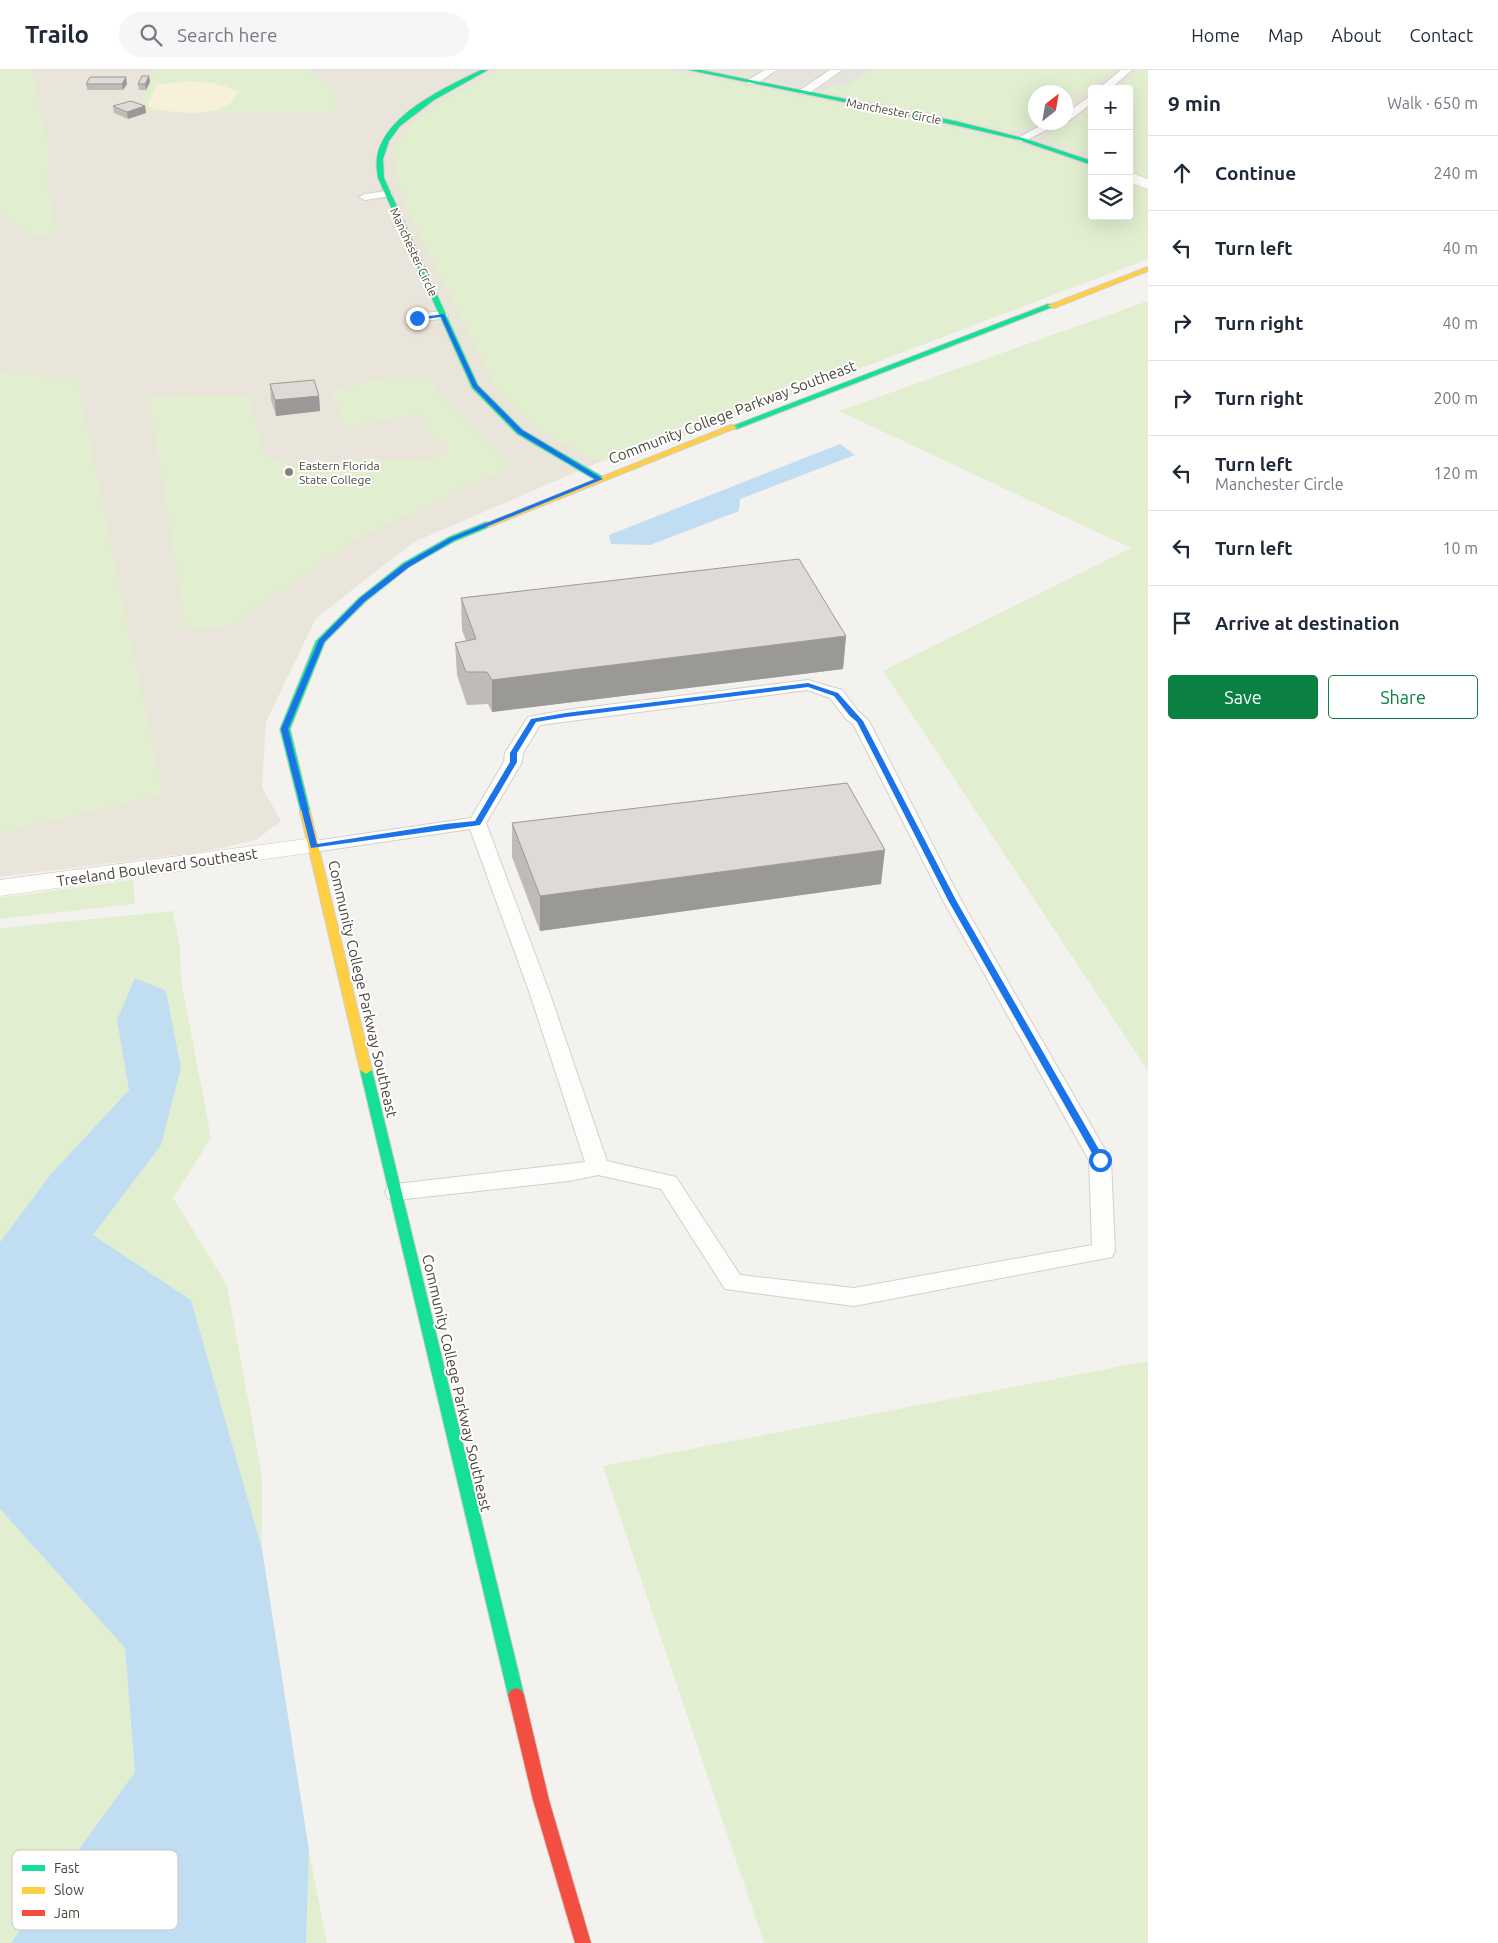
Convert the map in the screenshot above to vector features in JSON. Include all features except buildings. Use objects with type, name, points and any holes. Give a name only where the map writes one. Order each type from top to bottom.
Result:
[{"type":"street","name":"Manchester Circle","points":[[485,70],[432,98],[401,120],[381,148],[379,168],[387,194],[475,386],[520,432],[600,479]]},
{"type":"street","name":"Manchester Circle","points":[[692,70],[955,123],[1021,139],[1088,162]]},
{"type":"street","points":[[1133,178],[1148,184]]},
{"type":"street","name":"Community College Parkway Southeast","points":[[583,1943],[541,1800],[285,729],[321,642],[362,600],[406,565],[452,539],[600,479],[1148,269]]},
{"type":"street","name":"Treeland Boulevard Southeast","points":[[0,888],[314,846]]},
{"type":"lane","points":[[752,82],[772,70]]},
{"type":"lane","points":[[804,92],[838,70]]},
{"type":"lane","points":[[1109,85],[1127,70]]},
{"type":"lane","points":[[1073,113],[1088,101]]},
{"type":"lane","points":[[1021,139],[1040,130]]},
{"type":"lane","points":[[365,197],[387,194]]},
{"type":"lane","points":[[417,318],[442,315]]},
{"type":"lane","points":[[396,1192],[569,1173],[598,1167],[668,1183],[733,1283],[854,1296],[1104,1251],[1100,1160],[953,902],[860,721],[852,715],[836,694],[808,685],[566,715],[534,721],[514,753],[513,762],[477,823]]},
{"type":"lane","points":[[314,846],[445,826],[477,823]]},
{"type":"lane","points":[[477,823],[540,994],[598,1167]]},
{"type":"shaded area","name":"Eastern Florida State College","points":[[0,70],[1148,70],[1148,259],[626,457],[602,461],[414,542],[316,618],[266,722],[262,787],[281,821],[256,840],[207,851],[0,877]]},
{"type":"shaded area","points":[[785,70],[870,70],[845,87],[835,85],[822,91],[785,84],[776,79],[778,74]]},
{"type":"green space","points":[[0,70],[32,70],[50,151],[47,179],[56,234],[31,236],[0,211]]},
{"type":"green space","points":[[155,70],[308,70],[329,85],[335,94],[337,104],[334,114],[153,112],[142,108],[141,102]]},
{"type":"green space","points":[[499,70],[671,70],[957,128],[1013,142],[1088,168],[1088,220],[1133,220],[1133,184],[1148,190],[1148,259],[626,457],[602,461],[586,457],[529,423],[498,393],[403,201],[392,149],[413,122],[443,100]]},
{"type":"green space","points":[[870,70],[1112,70],[1092,85],[1088,85],[1088,88],[1073,100],[1073,85],[1028,85],[1028,126],[1011,131],[822,91],[835,85],[845,87]]},
{"type":"green space","points":[[1139,70],[1148,70],[1148,177],[1133,171],[1133,85],[1121,85]]},
{"type":"green space","points":[[1088,111],[1088,155],[1050,141],[1046,136],[1058,130],[1073,130],[1073,121]]},
{"type":"green space","points":[[1148,301],[1148,1071],[883,671],[1131,548],[839,411]]},
{"type":"green space","points":[[0,373],[77,378],[163,795],[0,833]]},
{"type":"green space","points":[[417,376],[430,378],[441,396],[504,459],[507,468],[502,473],[469,485],[427,507],[358,538],[229,626],[186,630],[149,397],[248,396],[265,455],[298,468],[374,459],[428,461],[447,452],[448,443],[434,439],[425,433],[423,426],[430,421],[420,414],[355,426],[344,424],[332,392],[374,380]]},
{"type":"green space","points":[[133,880],[135,904],[0,919],[0,898]]},
{"type":"green space","points":[[173,911],[180,949],[181,980],[211,1138],[173,1198],[227,1285],[262,1476],[262,1549],[191,1300],[92,1235],[161,1144],[181,1068],[166,991],[118,1020],[129,1090],[51,1174],[0,1242],[0,928]]},
{"type":"green space","points":[[1148,1361],[1148,1943],[764,1943],[603,1466]]},
{"type":"green space","points":[[0,1509],[125,1648],[135,1772],[78,1850],[12,1850],[12,1930],[20,1930],[11,1943],[0,1943]]},
{"type":"green space","points":[[309,1851],[327,1943],[306,1943]]},
{"type":"sand","points":[[188,81],[214,84],[238,92],[233,101],[224,107],[212,111],[185,113],[149,107],[149,101],[156,85]]},
{"type":"water","points":[[840,444],[855,455],[740,499],[739,511],[650,545],[611,544],[609,535]]},
{"type":"water","points":[[135,978],[166,991],[181,1068],[161,1145],[93,1235],[191,1300],[262,1549],[309,1851],[306,1943],[11,1943],[20,1930],[178,1930],[178,1850],[78,1850],[135,1772],[125,1648],[0,1509],[0,1242],[51,1174],[129,1090],[117,1020]]},
{"type":"traffic: fast","points":[[485,70],[432,98],[398,125],[386,141],[380,159],[381,178],[475,386],[520,432],[600,479]]},
{"type":"traffic: fast","points":[[692,70],[955,123],[1021,139],[1088,162]]},
{"type":"traffic: fast","points":[[734,427],[1051,306]]},
{"type":"traffic: fast","points":[[305,811],[285,729],[321,641],[362,600],[406,565],[452,539],[486,525]]},
{"type":"traffic: fast","points":[[366,1070],[516,1695]]},
{"type":"traffic: slow","points":[[1051,306],[1148,269]]},
{"type":"traffic: slow","points":[[486,525],[734,427]]},
{"type":"traffic: slow","points":[[305,811],[366,1070]]},
{"type":"traffic: jam","points":[[516,1695],[541,1800],[583,1943]]},
{"type":"place","name":"Eastern Florida State College","points":[[289,472]]},
{"type":"route","points":[[417,318],[442,315],[475,386],[520,432],[600,479],[452,539],[406,565],[362,600],[321,642],[285,729],[314,846],[445,826],[477,823],[513,762],[514,753],[534,721],[566,715],[808,685],[836,694],[852,715],[860,721],[953,902],[1100,1160]]}]
